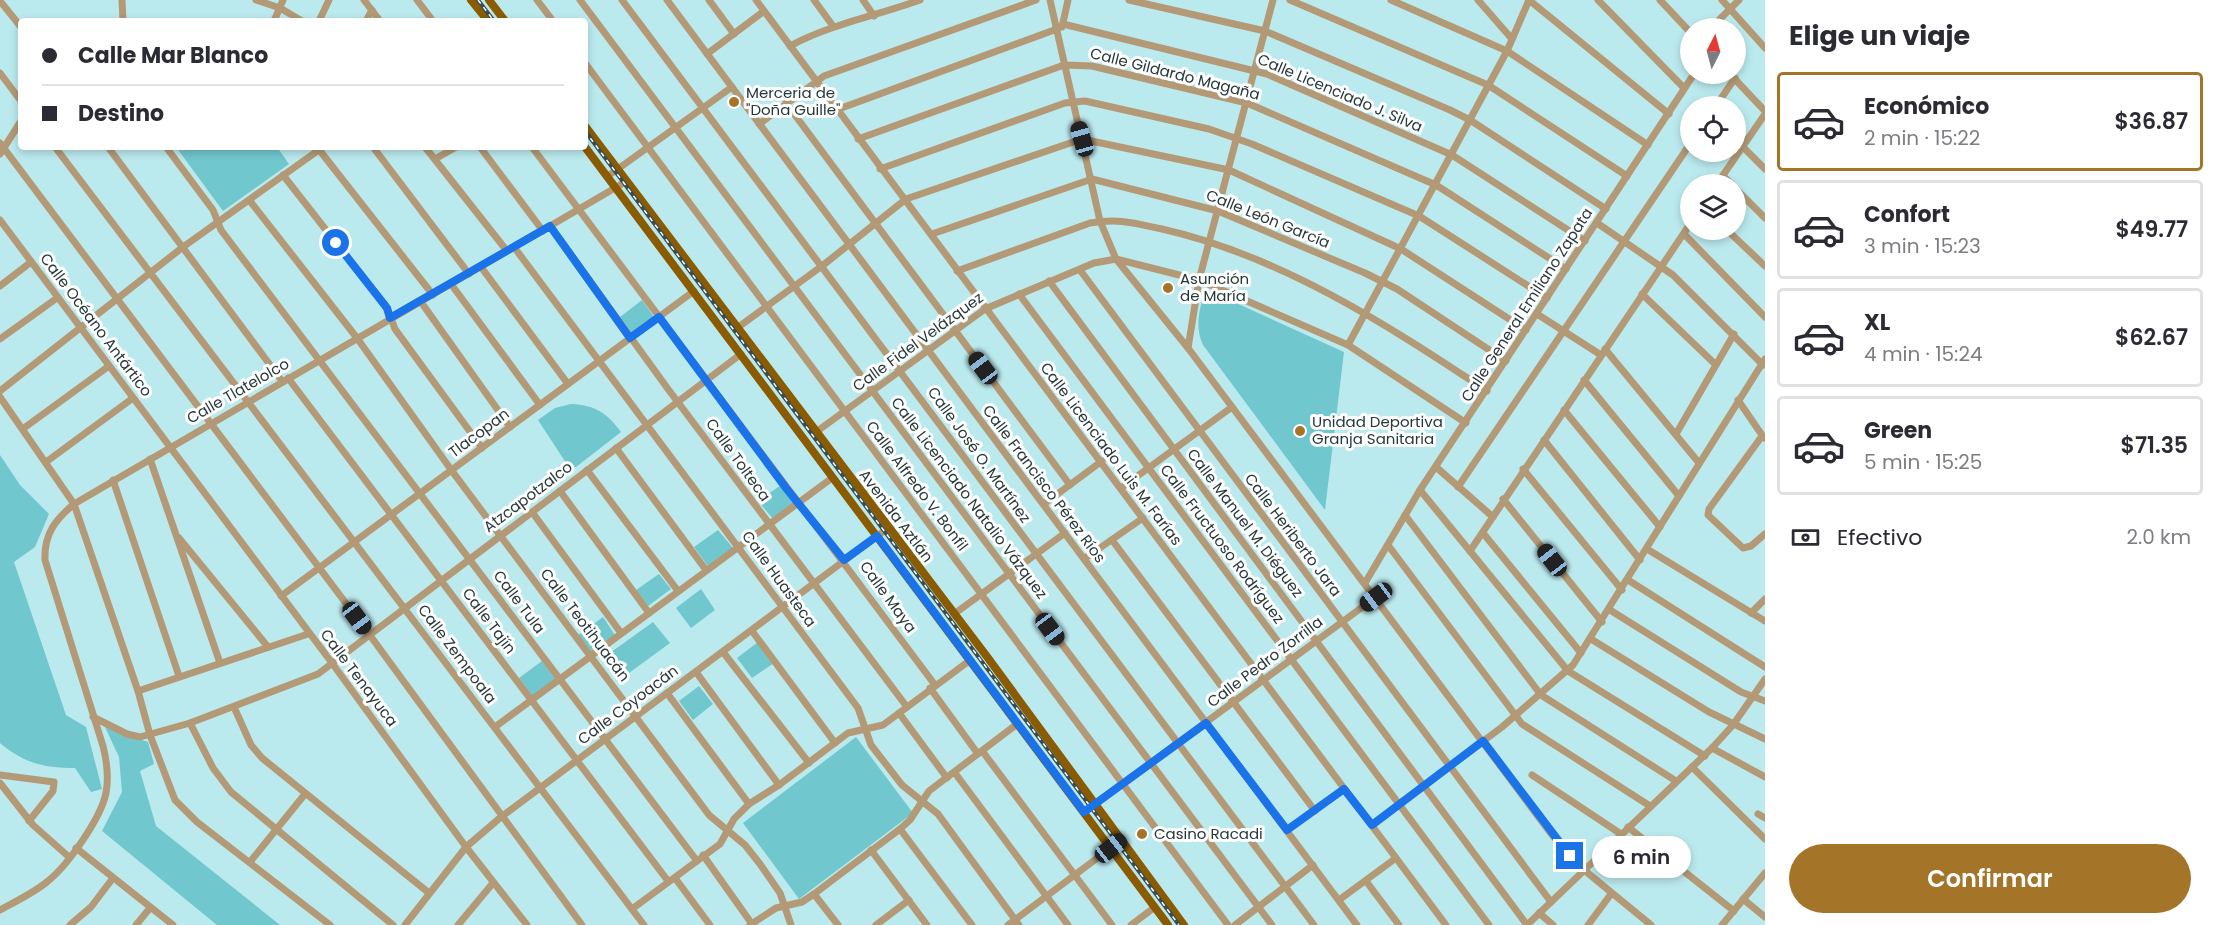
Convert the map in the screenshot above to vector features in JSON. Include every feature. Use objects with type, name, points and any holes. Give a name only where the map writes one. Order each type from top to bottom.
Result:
[{"type":"main road","points":[[471,0],[486,18]]},
{"type":"main road","points":[[489,0],[503,18]]},
{"type":"main road","name":"Avenida Aztlán","points":[[588,130],[954,614],[1184,925]]},
{"type":"main road","name":"Avenida Aztlán","points":[[587,150],[1168,925]]},
{"type":"street","points":[[122,0],[123,18]]},
{"type":"street","points":[[256,0],[280,8],[297,18]]},
{"type":"street","points":[[275,18],[283,0]]},
{"type":"street","points":[[320,18],[329,0]]},
{"type":"street","points":[[364,0],[378,18]]},
{"type":"street","points":[[417,0],[431,18]]},
{"type":"street","points":[[537,0],[550,18]]},
{"type":"street","name":"Calle Licenciado Natalio Vázquez","points":[[580,0],[1272,925]]},
{"type":"street","name":"Calle José O. Martínez","points":[[622,0],[1314,925]]},
{"type":"street","name":"Calle Francisco Pérez Ríos","points":[[667,0],[848,246],[1044,504],[1357,925]]},
{"type":"street","points":[[709,0],[734,34]]},
{"type":"street","name":"Calle Licenciado Luis M. Farías","points":[[756,0],[1446,925]]},
{"type":"street","points":[[814,0],[833,26]]},
{"type":"street","points":[[863,0],[874,16]]},
{"type":"street","points":[[790,46],[833,26],[874,16],[919,0]]},
{"type":"street","points":[[759,124],[815,81],[1036,0]]},
{"type":"street","points":[[1050,0],[1060,30],[1064,65],[1100,221],[1116,259],[1188,348],[1552,835],[1584,870],[1651,925]]},
{"type":"street","points":[[1060,30],[1068,0]]},
{"type":"street","points":[[1129,0],[1265,31],[1470,120],[1606,209]]},
{"type":"street","points":[[1188,348],[1199,280],[1273,0]]},
{"type":"street","points":[[1290,0],[1488,85],[1627,176]]},
{"type":"street","points":[[1391,0],[1507,51],[1648,145]]},
{"type":"street","points":[[1478,0],[1512,39]]},
{"type":"street","points":[[1348,345],[1507,51],[1529,0],[1669,114]]},
{"type":"street","points":[[1598,0],[1684,88]]},
{"type":"street","points":[[1660,0],[1680,21]]},
{"type":"street","points":[[1722,0],[1765,48]]},
{"type":"street","points":[[1721,18],[1739,0]]},
{"type":"street","points":[[0,1],[18,23]]},
{"type":"street","points":[[368,18],[372,10]]},
{"type":"street","points":[[707,54],[764,11]]},
{"type":"street","points":[[836,110],[1060,30]]},
{"type":"street","name":"Calle Licenciado J. Silva","points":[[1060,30],[1256,70],[1452,155],[1585,241]]},
{"type":"street","name":"Calle Gildardo Magaña","points":[[858,139],[1064,65],[1092,66],[1247,103],[1436,185],[1566,269]]},
{"type":"street","name":"Calle Alfredo V. Bonfil","points":[[588,67],[1228,925]]},
{"type":"street","points":[[0,73],[18,97]]},
{"type":"street","name":"Calle General Emiliano Zapata","points":[[1365,583],[1420,490],[1687,84]]},
{"type":"street","points":[[1739,84],[1765,112],[1746,142]]},
{"type":"street","points":[[608,176],[732,87]]},
{"type":"street","points":[[880,169],[1072,101],[1100,104],[1238,138],[1419,216],[1548,298]]},
{"type":"street","points":[[786,103],[1070,485]]},
{"type":"street","points":[[18,125],[1,148],[369,634],[582,925]]},
{"type":"street","points":[[737,328],[822,266],[906,199],[1082,139],[1229,170],[1401,249],[1526,330]]},
{"type":"street","name":"Calle Zempoala","points":[[57,150],[644,925]]},
{"type":"street","name":"Calle Tajín","points":[[110,150],[285,379],[393,514],[577,760],[710,925]]},
{"type":"street","name":"Calle Tula","points":[[168,150],[213,210],[218,223],[697,861]]},
{"type":"street","points":[[0,391],[183,247],[250,201],[317,150]]},
{"type":"street","points":[[322,150],[433,295]]},
{"type":"street","points":[[375,150],[470,274]]},
{"type":"street","points":[[428,150],[507,252]]},
{"type":"street","points":[[435,159],[451,150]]},
{"type":"street","points":[[482,150],[543,231]]},
{"type":"street","name":"Calle Maya","points":[[534,150],[798,504],[844,560],[980,753],[1112,925]]},
{"type":"street","points":[[1746,150],[1765,169]]},
{"type":"street","points":[[1458,487],[1680,159]]},
{"type":"street","points":[[283,175],[387,308],[394,329],[482,448]]},
{"type":"street","points":[[932,234],[1092,179]]},
{"type":"street","name":"Calle León García","points":[[1092,179],[1218,211],[1383,282],[1506,361]]},
{"type":"street","name":"Calle Tlatelolco","points":[[0,910],[41,886],[69,857],[103,803],[107,788],[106,760],[45,560],[46,538],[51,527],[74,504],[113,480],[247,400],[581,210],[627,181]]},
{"type":"street","points":[[1746,199],[1765,218]]},
{"type":"street","name":"Calle Teotihuacán","points":[[250,201],[357,338],[452,471],[710,815],[745,844],[760,864],[777,887],[791,925]]},
{"type":"street","name":"Calle Océano Antártico","points":[[0,220],[3,230],[31,262],[170,446]]},
{"type":"street","points":[[957,272],[1100,221],[1120,220],[1225,247],[1366,313],[1487,391]]},
{"type":"street","points":[[1372,825],[1515,716],[1568,670],[1610,610],[1738,400],[1764,363],[1685,286],[1662,267],[1597,223]]},
{"type":"street","name":"Calle Tolteca","points":[[550,226],[769,525],[907,706]]},
{"type":"street","points":[[1470,551],[1523,469],[1680,240]]},
{"type":"street","points":[[1690,240],[1765,317]]},
{"type":"street","points":[[1738,240],[1765,266]]},
{"type":"street","name":"Calle Huasteca","points":[[514,247],[858,708],[871,745],[902,785],[938,814],[1017,923]]},
{"type":"street","points":[[1116,259],[1199,280],[1348,345],[1466,423]]},
{"type":"street","name":"Calle Fidel Velázquez","points":[[816,432],[985,309],[1049,281],[1116,259]]},
{"type":"street","points":[[0,285],[31,262]]},
{"type":"street","points":[[481,267],[568,384]]},
{"type":"street","name":"Calle Heriberto Jara","points":[[1080,270],[1551,902]]},
{"type":"street","name":"Calle Manuel M. Diéguez","points":[[1049,281],[1527,925]]},
{"type":"street","points":[[451,284],[540,405]]},
{"type":"street","name":"Tlacopan","points":[[281,596],[694,291]]},
{"type":"street","name":"Calle Fructuoso Rodríguez","points":[[1019,294],[1489,925]]},
{"type":"street","points":[[1642,294],[1715,364]]},
{"type":"street","points":[[0,339],[57,298]]},
{"type":"street","points":[[421,302],[510,427]]},
{"type":"street","points":[[1537,314],[1563,332],[1603,352],[1676,434],[1699,464]]},
{"type":"street","points":[[1676,434],[1734,334]]},
{"type":"street","name":"Atzcapotzalco","points":[[150,735],[190,723],[303,681],[332,663],[440,579],[741,354]]},
{"type":"street","points":[[24,428],[109,366]]},
{"type":"street","points":[[1584,380],[1679,496]]},
{"type":"street","points":[[0,397],[24,428],[74,504],[138,691],[150,735],[175,800],[187,814],[330,925]]},
{"type":"street","points":[[46,462],[133,398]]},
{"type":"street","points":[[1738,400],[1764,438],[1709,509],[1708,515],[1743,548],[1751,546],[1765,534]]},
{"type":"street","points":[[1121,488],[1232,407]]},
{"type":"street","points":[[1563,410],[1660,527]]},
{"type":"street","points":[[1544,440],[1640,560]]},
{"type":"street","name":"Calle Tenayuca","points":[[170,446],[466,847],[527,925]]},
{"type":"street","points":[[616,448],[706,570]]},
{"type":"street","points":[[150,459],[220,663]]},
{"type":"street","points":[[1044,504],[1102,461]]},
{"type":"street","points":[[1436,467],[1493,517]]},
{"type":"street","points":[[1523,469],[1622,590]]},
{"type":"street","points":[[587,470],[678,591]]},
{"type":"street","points":[[495,727],[832,478]]},
{"type":"street","points":[[113,480],[179,676]]},
{"type":"street","points":[[1420,490],[1568,670],[1705,756]]},
{"type":"street","points":[[560,491],[649,613]]},
{"type":"street","points":[[1503,499],[1602,622]]},
{"type":"street","points":[[532,512],[621,633]]},
{"type":"street","points":[[1405,515],[1541,695],[1676,781]]},
{"type":"street","points":[[1084,558],[1143,518]]},
{"type":"street","name":"Calle Coyoacán","points":[[405,925],[466,847],[501,817],[888,528]]},
{"type":"street","points":[[954,614],[1065,533]]},
{"type":"street","points":[[1483,533],[1581,653]]},
{"type":"street","points":[[175,534],[268,647]]},
{"type":"street","points":[[1112,540],[1315,811]]},
{"type":"street","points":[[1388,545],[1504,698],[1515,716],[1544,740],[1650,806]]},
{"type":"street","points":[[1647,549],[1765,621]]},
{"type":"street","points":[[1628,580],[1765,667]]},
{"type":"street","name":"Calle Pedro Zorrilla","points":[[1084,812],[1376,597]]},
{"type":"street","points":[[1751,613],[1765,599]]},
{"type":"street","points":[[1610,610],[1752,697],[1765,701]]},
{"type":"street","points":[[752,631],[835,743]]},
{"type":"street","points":[[138,691],[308,634]]},
{"type":"street","points":[[1591,639],[1677,694],[1733,725],[1765,739]]},
{"type":"street","points":[[723,652],[809,763]]},
{"type":"street","points":[[632,909],[720,844],[739,813],[749,804],[779,785],[848,733],[866,728],[878,728],[969,661]]},
{"type":"street","points":[[696,672],[779,785]]},
{"type":"street","points":[[1527,925],[1676,781],[1705,756],[1733,725],[1765,679]]},
{"type":"street","points":[[667,693],[749,804]]},
{"type":"street","points":[[234,707],[255,751],[429,893]]},
{"type":"street","points":[[899,713],[947,778]]},
{"type":"street","points":[[93,717],[133,736],[150,735]]},
{"type":"street","points":[[190,723],[223,783],[277,832],[393,925]]},
{"type":"street","points":[[703,855],[751,924],[785,905],[802,902],[814,894],[900,829],[929,791],[1017,724]]},
{"type":"street","points":[[1712,748],[1765,777]]},
{"type":"street","points":[[1692,767],[1765,839]]},
{"type":"street","points":[[955,773],[1068,925]]},
{"type":"street","points":[[1532,775],[1621,834]]},
{"type":"street","points":[[0,776],[54,782],[53,791],[29,821]]},
{"type":"street","points":[[0,783],[29,821],[69,857]]},
{"type":"street","points":[[1287,830],[1344,789]]},
{"type":"street","points":[[250,862],[277,832],[305,794]]},
{"type":"street","points":[[0,795],[11,798]]},
{"type":"street","points":[[1758,814],[1765,818]]},
{"type":"street","points":[[1628,827],[1734,910]]},
{"type":"street","points":[[900,829],[972,925]]},
{"type":"street","points":[[1008,925],[1017,923],[1046,896],[1120,841]]},
{"type":"street","points":[[76,848],[173,925]]},
{"type":"street","points":[[871,850],[927,925]]},
{"type":"street","points":[[1339,900],[1396,858]]},
{"type":"street","points":[[1235,925],[1313,865]]},
{"type":"street","points":[[1722,925],[1764,877]]},
{"type":"street","points":[[70,925],[91,907],[113,878]]},
{"type":"street","points":[[1366,881],[1399,925]]},
{"type":"street","points":[[471,925],[460,922],[493,883]]},
{"type":"street","points":[[814,894],[838,925]]},
{"type":"street","points":[[1588,925],[1611,894]]},
{"type":"street","points":[[1743,899],[1765,917]]},
{"type":"street","points":[[880,924],[909,900]]},
{"type":"street","points":[[1131,925],[1155,907]]},
{"type":"street","points":[[136,925],[150,908]]},
{"type":"street","points":[[1539,913],[1553,925]]},
{"type":"shaded area","points":[[178,150],[279,150],[289,164],[223,211]]},
{"type":"shaded area","name":"Unidad Deportiva Granja Sanitaria","points":[[1205,289],[1344,352],[1325,510],[1203,345],[1198,324]]},
{"type":"shaded area","points":[[642,300],[654,317],[632,333],[620,317]]},
{"type":"shaded area","points":[[571,404],[587,406],[600,411],[621,432],[576,467],[568,466],[538,420],[555,408]]},
{"type":"shaded area","points":[[0,455],[20,485],[49,514],[35,547],[14,562],[66,715],[86,727],[102,789],[91,792],[75,768],[34,763],[0,743]]},
{"type":"shaded area","points":[[781,485],[794,502],[773,519],[758,501]]},
{"type":"shaded area","points":[[718,530],[733,548],[708,566],[694,547]]},
{"type":"shaded area","points":[[659,574],[671,589],[648,606],[636,590]]},
{"type":"shaded area","points":[[701,589],[715,610],[691,628],[676,608]]},
{"type":"shaded area","points":[[603,617],[615,635],[592,653],[578,635]]},
{"type":"shaded area","points":[[653,622],[670,643],[618,681],[603,658]]},
{"type":"shaded area","points":[[758,642],[774,663],[752,678],[737,658]]},
{"type":"shaded area","points":[[542,661],[557,680],[533,697],[519,678]]},
{"type":"shaded area","points":[[699,686],[713,704],[693,720],[679,701]]},
{"type":"shaded area","points":[[105,727],[148,742],[154,764],[140,771],[156,826],[280,925],[217,925],[102,831],[122,792],[119,757]]},
{"type":"shaded area","points":[[856,737],[913,813],[799,899],[743,823]]},
{"type":"railway","points":[[478,0],[492,18]]},
{"type":"railway","points":[[588,135],[1179,925]]},
{"type":"place","name":"Merceria de \"Doña Guille\"","points":[[734,102]]},
{"type":"place","name":"Asunción de María","points":[[1168,288]]},
{"type":"place","name":"Unidad Deportiva Granja Sanitaria","points":[[1300,431]]},
{"type":"place","name":"Casino Racadi","points":[[1142,834]]},
{"type":"route","points":[[336,243],[387,308],[390,318],[550,226],[630,338],[659,317],[798,504],[844,560],[877,536],[1084,812],[1206,723],[1287,830],[1344,789],[1372,825],[1483,741],[1570,856]]}]
